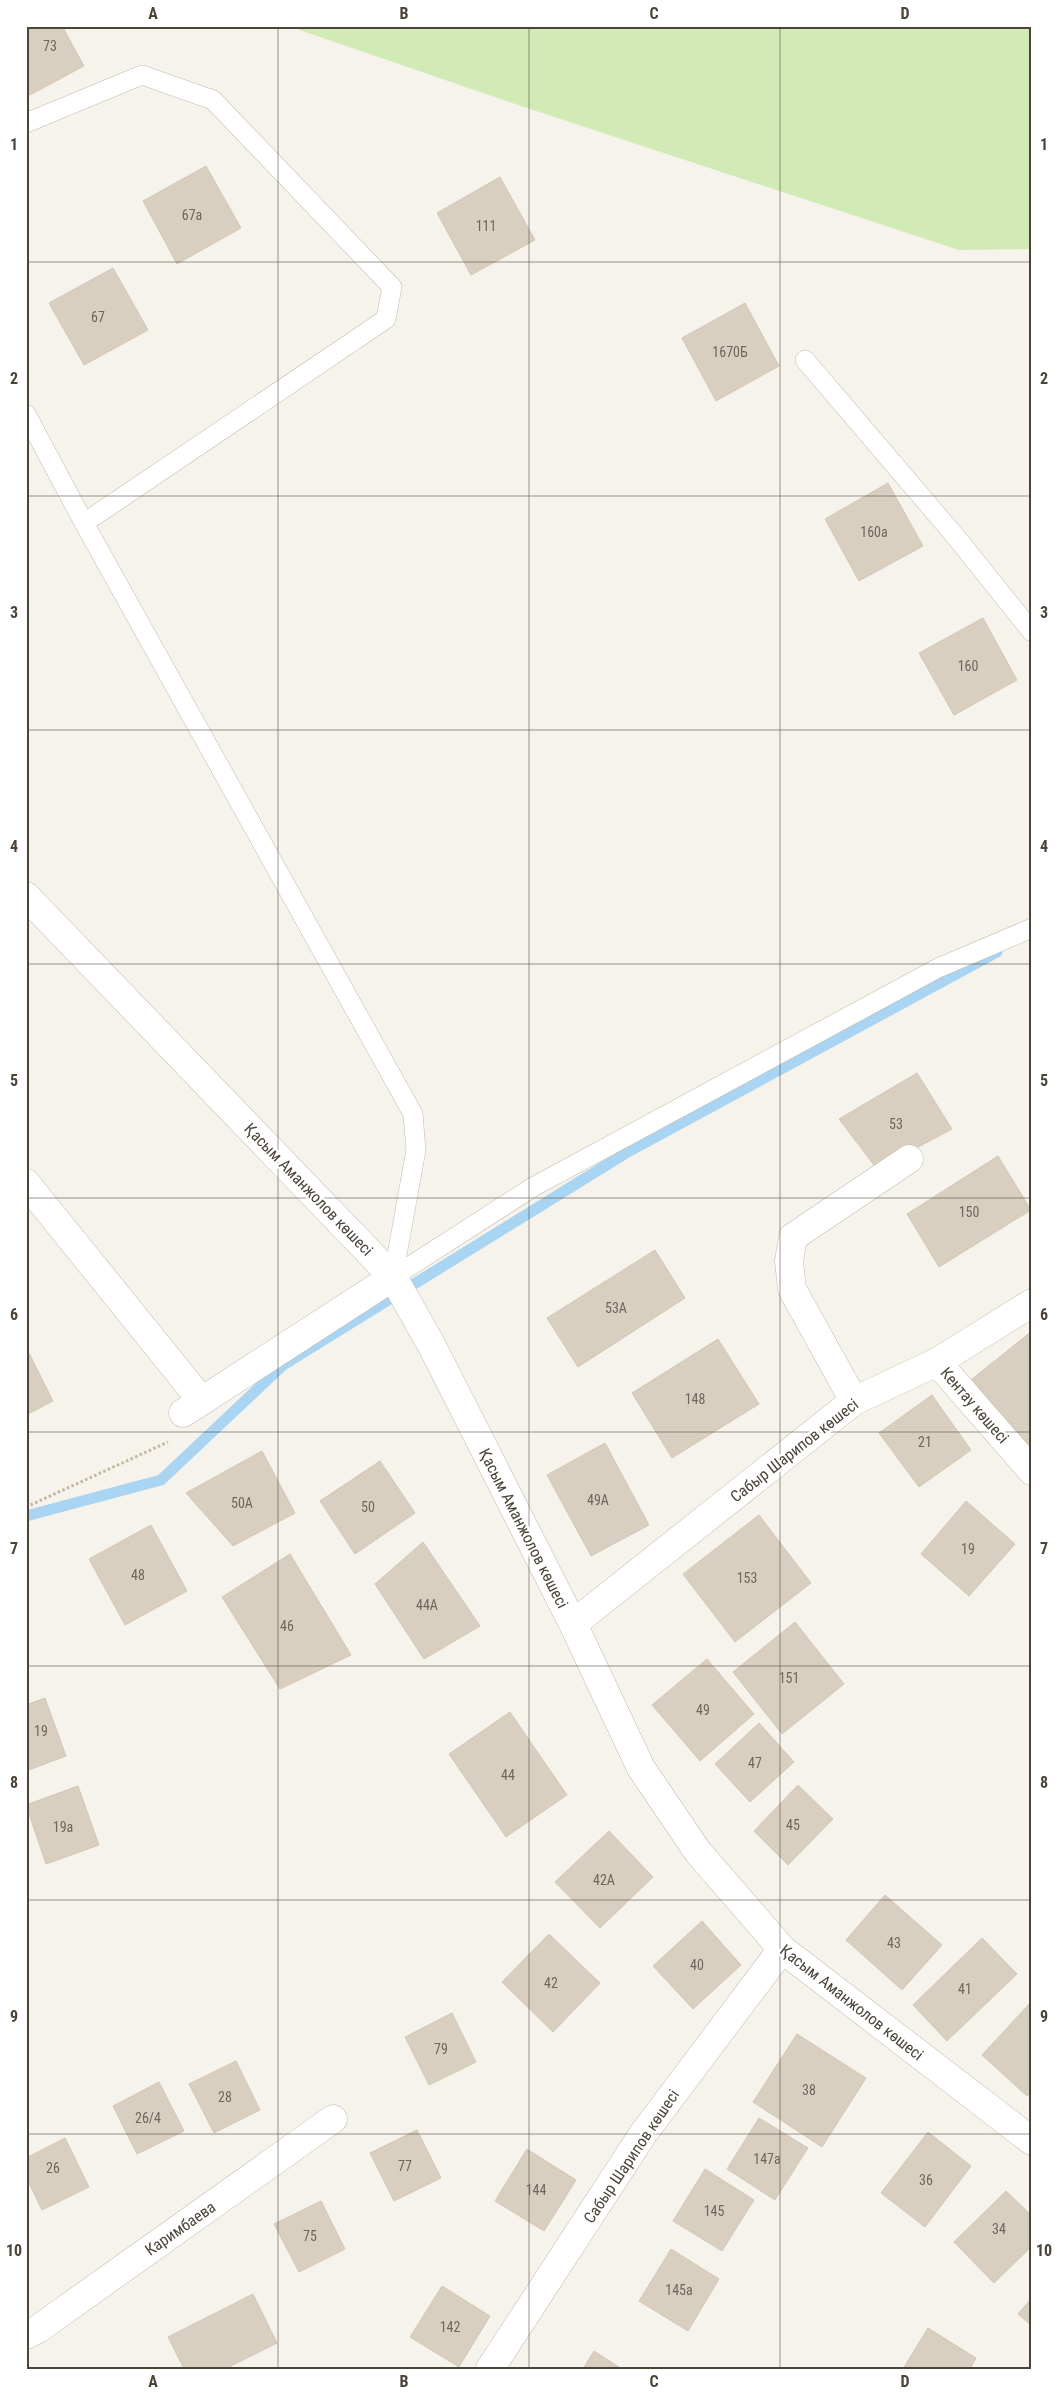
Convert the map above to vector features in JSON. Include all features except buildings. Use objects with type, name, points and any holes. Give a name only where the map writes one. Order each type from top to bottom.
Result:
[{"type":"street","name":"Қасым Аманжолов көшесі","points":[[26,896],[396,1283],[432,1346],[573,1624],[641,1768],[698,1852],[782,1949],[1032,2141]]},
{"type":"street","points":[[854,1401],[792,1289],[789,1261],[793,1237],[909,1159]]},
{"type":"street","points":[[26,1183],[193,1407],[396,1283]]},
{"type":"street","name":"Сабыр Шарипов көшесі","points":[[573,1624],[854,1401],[937,1362],[1032,1303]]},
{"type":"street","name":"Кентау көшесі","points":[[937,1362],[1032,1471]]},
{"type":"street","name":"Сабыр Шарипов көшесі","points":[[490,2369],[643,2134],[782,1949]]},
{"type":"street","name":"Каримбаева","points":[[30,2325],[333,2119]]},
{"type":"lane","points":[[26,123],[142,75],[213,100],[392,287],[386,319],[84,523]]},
{"type":"lane","points":[[805,360],[956,537],[1032,632]]},
{"type":"lane","points":[[26,414],[84,523],[413,1114],[416,1150],[396,1283]]},
{"type":"lane","points":[[396,1283],[533,1187],[938,968],[1032,928]]},
{"type":"path","points":[[26,1507],[169,1442],[193,1407]]},
{"type":"green space","points":[[288,26],[1032,26],[1032,249],[959,250],[524,107]]},
{"type":"waterway","points":[[26,1516],[161,1480],[283,1365],[626,1153],[997,952]]}]
